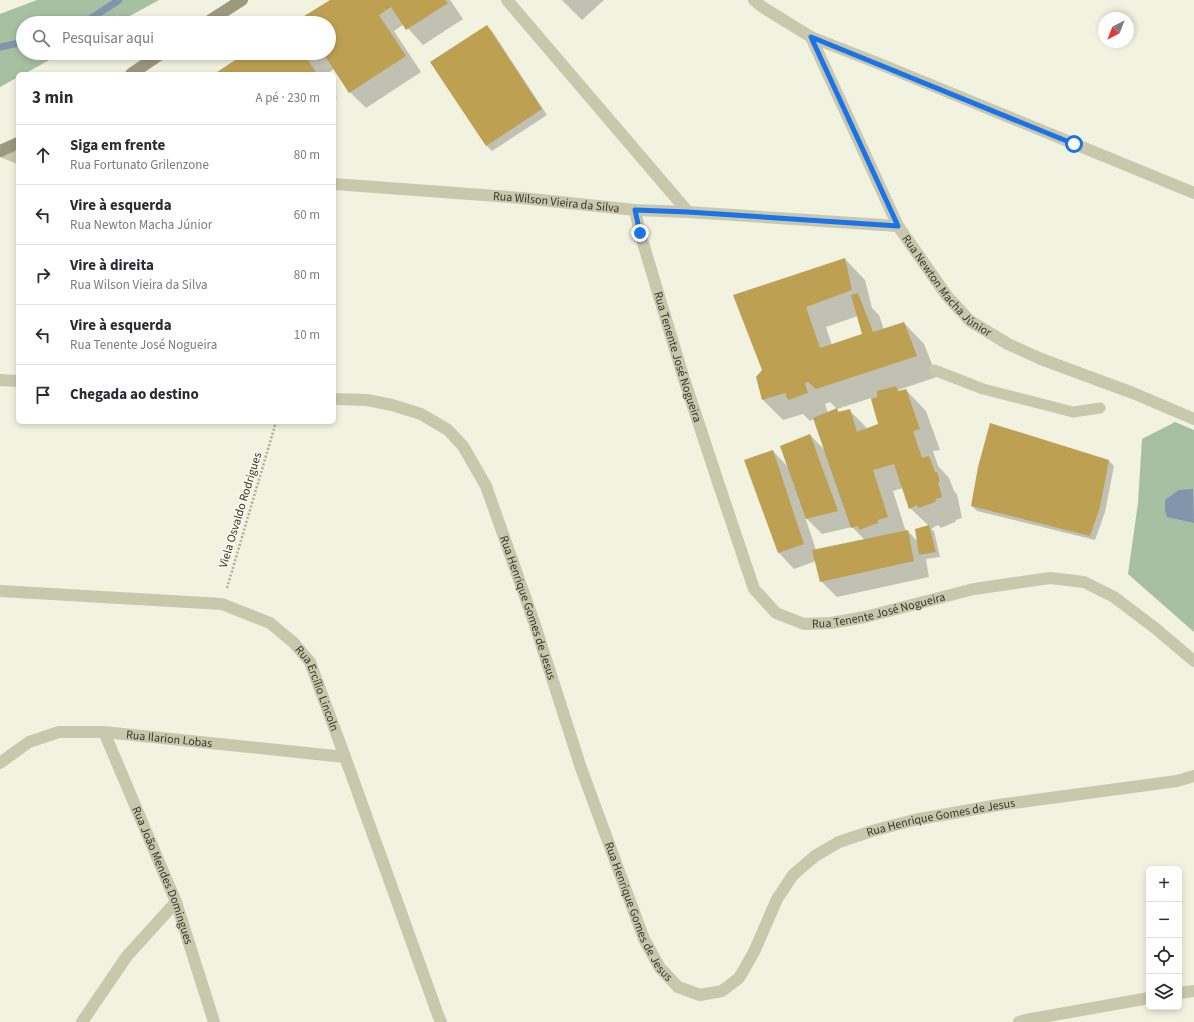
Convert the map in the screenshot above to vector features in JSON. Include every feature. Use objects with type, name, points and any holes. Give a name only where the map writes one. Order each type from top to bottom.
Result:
[{"type":"main road","points":[[219,14],[232,0]]},
{"type":"main road","points":[[216,16],[242,0]]},
{"type":"main road","points":[[134,72],[152,60]]},
{"type":"main road","points":[[0,151],[16,144]]},
{"type":"street","points":[[507,0],[688,212]]},
{"type":"street","points":[[754,0],[761,6],[811,37],[1194,193]]},
{"type":"street","name":"Rua Newton Macha Júnior","points":[[811,37],[898,226],[947,296],[970,321],[1008,344],[1041,359],[1133,393],[1194,419]]},
{"type":"street","points":[[0,151],[16,157]]},
{"type":"street","name":"Rua Wilson Vieira da Silva","points":[[336,184],[514,197],[635,210],[688,212],[898,226]]},
{"type":"street","name":"Rua Tenente José Nogueira","points":[[635,210],[640,233],[684,379],[754,589],[776,613],[804,624],[831,623],[865,617],[974,589],[1050,578],[1084,582],[1114,597],[1155,628],[1194,661]]},
{"type":"street","points":[[0,380],[16,381]]},
{"type":"street","name":"Rua Henrique Gomes de Jesus","points":[[336,399],[367,400],[392,405],[421,414],[448,430],[463,446],[486,486],[529,608],[581,768],[644,939],[660,968],[678,987],[700,995],[722,991],[739,978],[754,952],[777,899],[793,875],[815,856],[839,842],[872,831],[914,820],[998,805],[1177,781],[1194,776]]},
{"type":"street","name":"Rua Ercílio Lincoln","points":[[0,591],[222,604],[270,623],[298,647],[310,662],[441,1022]]},
{"type":"street","name":"Rua Ilarion Lobas","points":[[0,763],[29,742],[59,732],[104,732],[345,757]]},
{"type":"street","name":"Rua João Mendes Domingues","points":[[104,732],[176,902],[214,1022]]},
{"type":"street","points":[[82,1022],[126,956],[176,902]]},
{"type":"street","points":[[1182,993],[1194,991]]},
{"type":"street","points":[[1019,1022],[1146,999]]},
{"type":"lane","points":[[934,370],[982,389],[1072,412],[1100,408]]},
{"type":"path","name":"Viela Osvaldo Rodrigues","points":[[222,604],[275,424]]},
{"type":"green space","points":[[37,0],[159,0],[130,16],[16,16],[16,60],[49,60],[28,72],[16,72],[16,78],[0,87],[0,14]]},
{"type":"green space","points":[[1175,422],[1194,430],[1194,632],[1128,574],[1138,503],[1142,439]]},
{"type":"water","points":[[1193,489],[1194,523],[1167,517],[1165,500],[1179,490]]},
{"type":"building","points":[[330,0],[445,0],[448,3],[406,30],[391,7],[379,15],[406,56],[349,93],[328,60],[336,60],[336,16],[304,16]]},
{"type":"building","points":[[487,25],[542,109],[486,146],[430,62]]},
{"type":"building","points":[[235,60],[308,60],[316,72],[217,72]]},
{"type":"building","points":[[845,258],[852,290],[806,307],[820,348],[862,334],[851,295],[858,293],[873,332],[904,322],[917,356],[816,389],[808,382],[805,383],[808,393],[788,400],[785,393],[762,400],[756,377],[762,370],[733,295]]},
{"type":"building","points":[[896,386],[898,391],[906,389],[920,429],[913,431],[922,458],[929,456],[940,481],[938,482],[942,497],[936,499],[935,502],[919,508],[917,505],[909,509],[894,464],[873,470],[888,517],[878,520],[878,523],[859,530],[858,526],[851,528],[813,418],[837,408],[838,412],[850,409],[857,432],[878,424],[871,399],[877,397],[877,391]]},
{"type":"building","points":[[990,423],[1109,460],[1100,507],[1090,536],[971,506],[978,467]]},
{"type":"building","points":[[810,434],[838,511],[806,519],[780,446]]},
{"type":"building","points":[[773,450],[804,544],[778,553],[744,460]]},
{"type":"building","points":[[929,525],[936,552],[919,555],[915,529]]},
{"type":"building","points":[[908,530],[914,561],[820,582],[812,550]]},
{"type":"waterway","points":[[95,16],[119,0]]},
{"type":"waterway","points":[[0,47],[16,44]]},
{"type":"route","points":[[640,233],[635,210],[688,212],[898,226],[811,37],[1074,144]]}]
